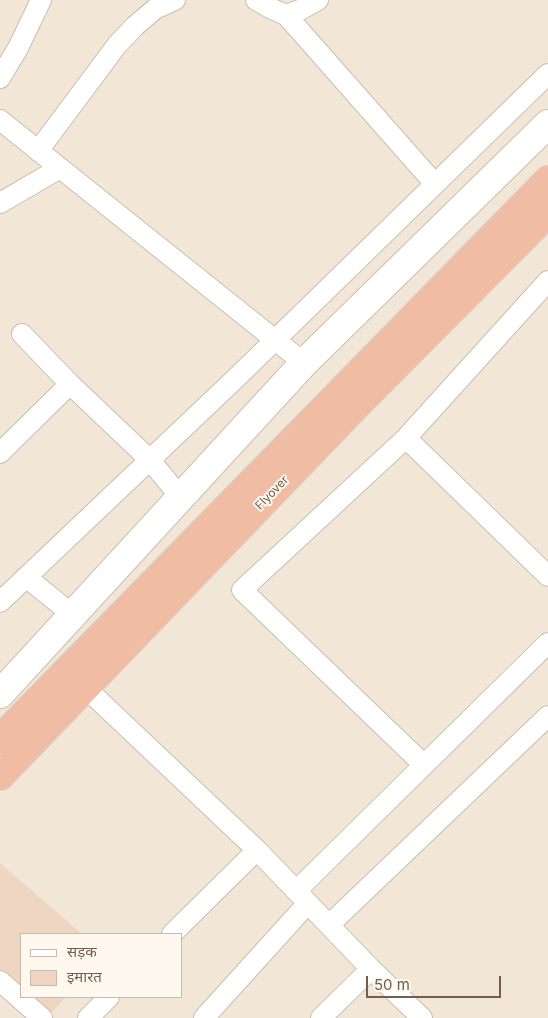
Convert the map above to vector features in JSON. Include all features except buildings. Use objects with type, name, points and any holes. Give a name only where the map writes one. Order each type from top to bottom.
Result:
[{"type":"highway","name":"Flyover","points":[[0,739],[548,180]]},
{"type":"highway","name":"Flyover","points":[[0,776],[357,405],[548,213]]},
{"type":"street","points":[[0,78],[18,48],[41,0]]},
{"type":"street","points":[[38,150],[134,26],[155,9],[175,0]]},
{"type":"street","points":[[256,0],[286,15],[435,184]]},
{"type":"street","points":[[286,15],[318,0]]},
{"type":"street","points":[[0,602],[274,341],[548,74]]},
{"type":"street","points":[[0,120],[274,341],[304,363]]},
{"type":"street","points":[[0,694],[304,363],[548,124]]},
{"type":"street","points":[[0,203],[60,168]]},
{"type":"street","points":[[0,789],[314,464],[548,230]]},
{"type":"street","points":[[424,765],[242,590],[406,438],[548,282]]},
{"type":"street","points":[[22,334],[70,384],[150,460],[181,498]]},
{"type":"street","points":[[0,453],[70,384]]},
{"type":"street","points":[[406,438],[548,576]]},
{"type":"street","points":[[26,577],[73,615]]},
{"type":"street","points":[[204,1018],[302,897],[424,765],[548,643]]},
{"type":"street","points":[[91,694],[257,850],[371,969],[422,1018]]},
{"type":"street","points":[[329,925],[548,716]]},
{"type":"street","points":[[173,933],[257,850]]},
{"type":"street","points":[[321,1018],[371,969]]},
{"type":"street","points":[[0,981],[42,1018]]},
{"type":"street","points":[[88,1018],[108,998]]},
{"type":"shaded area","points":[[0,0],[548,0],[548,1018],[0,1018]]}]
